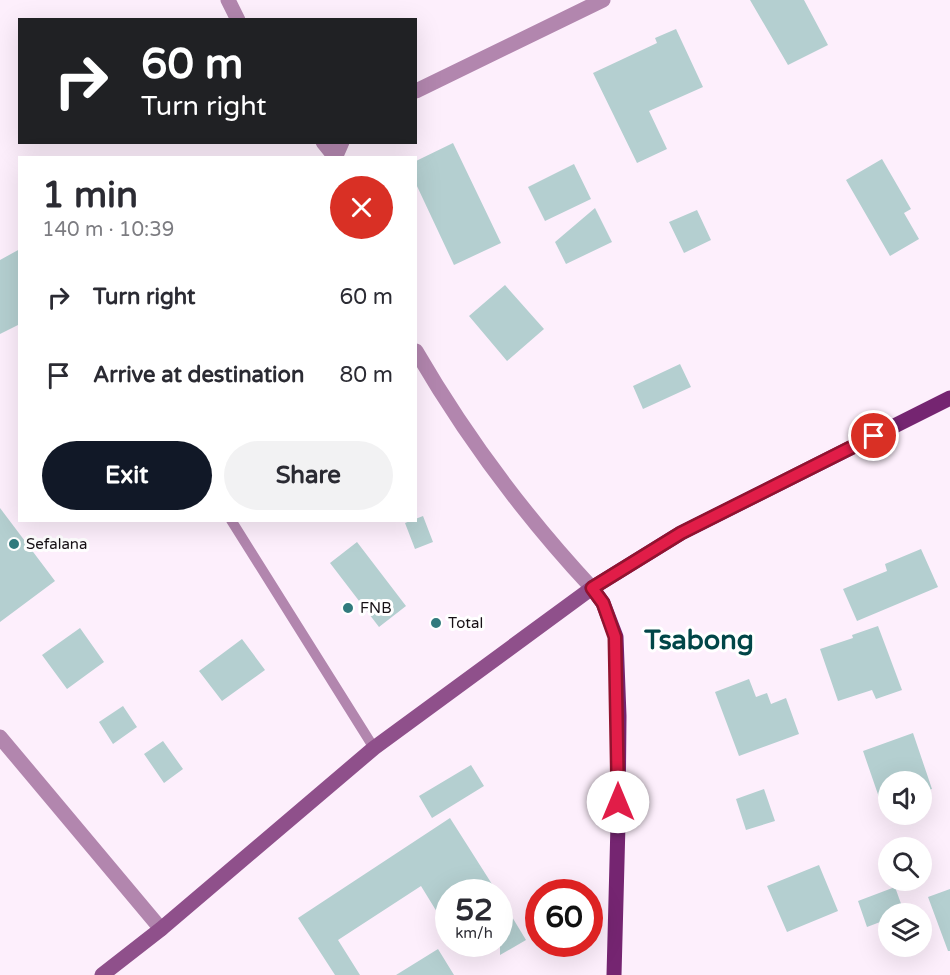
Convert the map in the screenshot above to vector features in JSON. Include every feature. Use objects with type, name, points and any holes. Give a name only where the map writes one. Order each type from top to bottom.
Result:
[{"type":"main road","points":[[102,975],[160,929],[374,748],[592,588],[681,533],[950,398]]},
{"type":"main road","points":[[592,588],[603,603],[615,637],[619,716],[614,975]]},
{"type":"street","points":[[228,0],[237,18]]},
{"type":"street","points":[[417,91],[603,0]]},
{"type":"street","points":[[325,144],[334,156]]},
{"type":"street","points":[[417,353],[451,412],[485,460],[539,529],[592,588]]},
{"type":"street","points":[[0,737],[160,929]]},
{"type":"lane","points":[[232,522],[374,748]]},
{"type":"building","points":[[750,0],[804,0],[828,45],[788,65]]},
{"type":"building","points":[[676,29],[703,87],[649,111],[667,149],[637,163],[593,73],[657,43],[655,38]]},
{"type":"building","points":[[453,143],[501,243],[454,265],[417,186],[417,161]]},
{"type":"building","points":[[882,159],[911,209],[904,213],[919,239],[890,256],[846,180]]},
{"type":"building","points":[[574,164],[591,199],[545,221],[528,187]]},
{"type":"building","points":[[595,208],[612,242],[566,264],[555,242]]},
{"type":"building","points":[[697,210],[711,240],[684,253],[669,222]]},
{"type":"building","points":[[18,250],[18,325],[0,334],[0,260]]},
{"type":"building","points":[[505,285],[544,329],[507,361],[469,316]]},
{"type":"building","points":[[680,364],[691,387],[643,409],[633,386]]},
{"type":"building","name":"Sefalana","points":[[0,508],[55,581],[0,622]]},
{"type":"building","points":[[423,516],[433,542],[415,549],[405,523],[417,522],[417,518]]},
{"type":"building","points":[[357,542],[406,606],[379,627],[330,563]]},
{"type":"building","points":[[921,549],[938,587],[857,621],[843,589],[887,571],[885,564]]},
{"type":"building","points":[[878,626],[902,690],[876,699],[872,690],[838,701],[820,649],[853,638],[852,635]]},
{"type":"building","points":[[80,628],[104,662],[67,689],[42,655]]},
{"type":"building","points":[[242,639],[265,670],[222,701],[199,671]]},
{"type":"building","points":[[749,679],[756,697],[767,693],[771,704],[786,698],[799,734],[739,756],[715,692]]},
{"type":"building","points":[[123,706],[137,727],[113,744],[99,722]]},
{"type":"building","points":[[913,733],[926,771],[878,771],[878,794],[863,751]]},
{"type":"building","points":[[163,741],[183,769],[164,783],[144,754]]},
{"type":"building","points":[[471,765],[484,786],[432,818],[419,796]]},
{"type":"building","points":[[764,789],[775,821],[746,830],[736,799]]},
{"type":"building","points":[[450,818],[489,879],[435,879],[435,909],[421,886],[338,940],[360,975],[335,975],[298,918]]},
{"type":"building","points":[[819,865],[838,911],[787,932],[767,886]]},
{"type":"building","points":[[950,889],[950,951],[948,951],[928,897]]},
{"type":"building","points":[[884,891],[896,891],[901,903],[878,903],[878,923],[867,927],[858,901]]},
{"type":"building","points":[[513,918],[525,938],[513,948]]},
{"type":"building","points":[[435,951],[435,957],[443,957],[454,975],[396,975]]},
{"type":"place","name":"Sefalana","points":[[14,544]]},
{"type":"place","name":"FNB","points":[[348,608]]},
{"type":"place","name":"Total","points":[[436,623]]},
{"type":"district","name":"Tsabong","points":[[699,640]]},
{"type":"route","points":[[618,802],[619,716],[615,637],[603,603],[592,588],[681,533],[874,436]]}]
